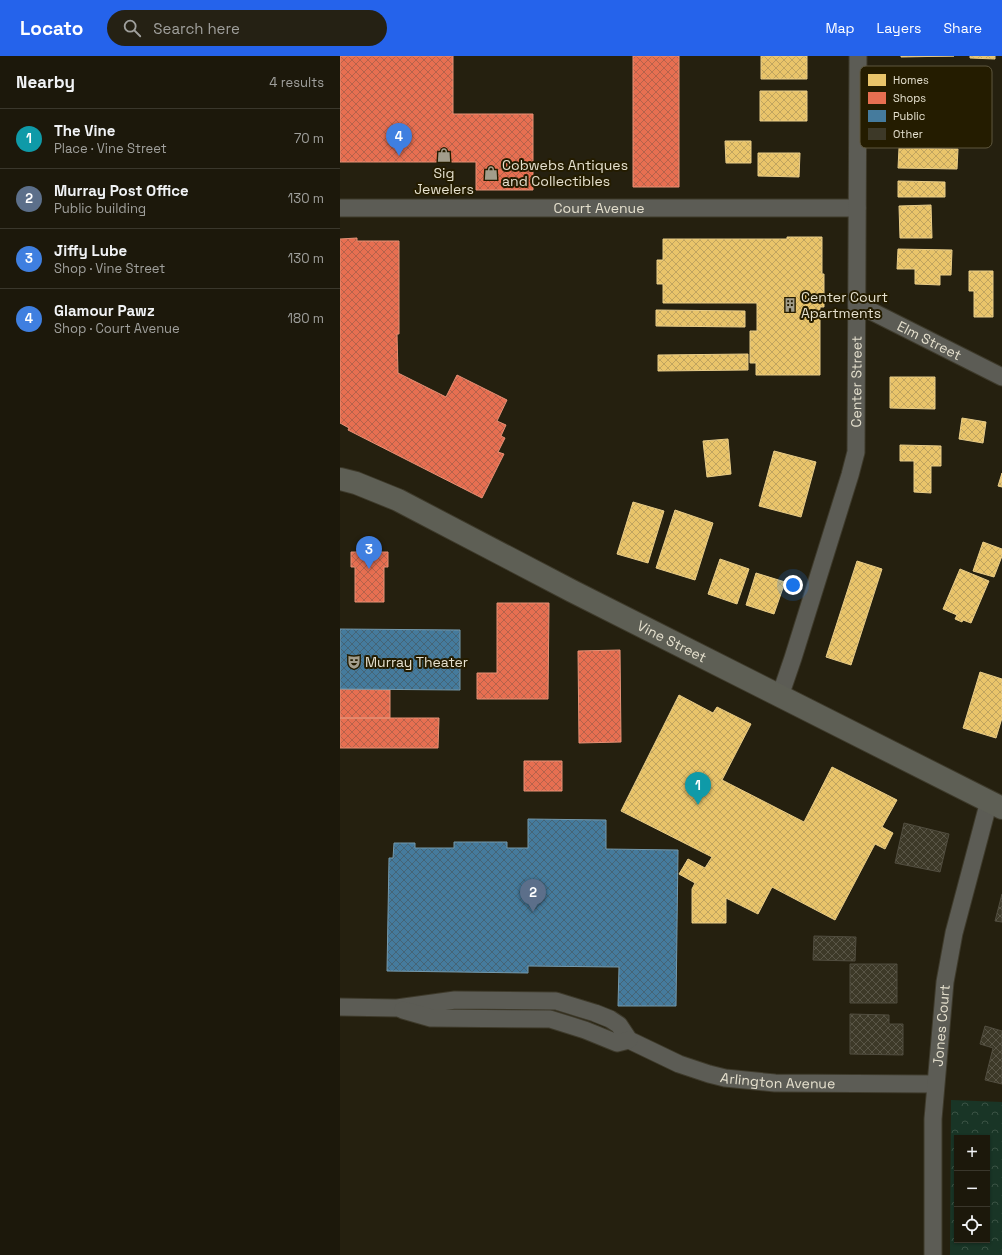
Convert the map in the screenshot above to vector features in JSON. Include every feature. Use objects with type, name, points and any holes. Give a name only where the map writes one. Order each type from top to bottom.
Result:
[{"type":"street","name":"Center Street","points":[[780,696],[803,628],[848,483],[856,452],[858,56]]},
{"type":"street","name":"Court Avenue","points":[[340,208],[857,208]]},
{"type":"street","name":"Elm Street","points":[[857,304],[1002,377]]},
{"type":"street","name":"Vine Street","points":[[340,479],[356,483],[398,500],[572,591],[996,805]]},
{"type":"street","name":"Jones Court","points":[[933,1255],[933,1119],[945,982],[954,933],[996,805]]},
{"type":"street","name":"Arlington Avenue","points":[[340,1007],[397,1008],[431,1018],[550,1019],[574,1026],[617,1043],[629,1040],[679,1064],[725,1078],[775,1082],[935,1084]]},
{"type":"green space","points":[[951,1100],[1002,1102],[1002,1255],[950,1255]]},
{"type":"building: Homes","points":[[761,56],[807,56],[807,79],[761,79]]},
{"type":"building: Homes","points":[[901,56],[954,56],[901,57]]},
{"type":"building: Homes","points":[[970,56],[995,56],[995,59],[970,58]]},
{"type":"building: Homes","points":[[760,91],[807,91],[807,121],[760,121]]},
{"type":"building: Homes","points":[[725,141],[751,141],[751,163],[726,163]]},
{"type":"building: Homes","points":[[899,148],[958,149],[957,169],[898,168]]},
{"type":"building: Homes","points":[[758,153],[800,153],[799,177],[758,176]]},
{"type":"building: Homes","points":[[898,181],[945,182],[945,197],[898,197]]},
{"type":"building: Homes","points":[[931,205],[932,238],[900,238],[899,206]]},
{"type":"building: Homes","name":"Center Court Apartments","points":[[787,237],[822,237],[824,307],[820,307],[820,375],[756,375],[756,363],[750,363],[750,331],[757,331],[757,303],[663,303],[663,284],[657,284],[657,260],[663,260],[663,239],[787,239]]},
{"type":"building: Homes","points":[[898,249],[952,250],[951,275],[940,275],[940,285],[915,284],[915,269],[897,269]]},
{"type":"building: Homes","points":[[969,271],[993,271],[993,317],[974,317],[974,291],[969,291]]},
{"type":"building: Homes","points":[[656,310],[745,311],[745,327],[656,326]]},
{"type":"building: Homes","points":[[748,354],[748,370],[658,371],[658,355]]},
{"type":"building: Homes","points":[[890,377],[935,377],[935,409],[890,408]]},
{"type":"building: Homes","points":[[962,418],[986,422],[983,443],[959,439]]},
{"type":"building: Homes","points":[[728,439],[731,474],[707,477],[703,441]]},
{"type":"building: Homes","points":[[900,445],[941,446],[941,466],[931,466],[931,493],[914,492],[914,461],[900,461]]},
{"type":"building: Homes","points":[[774,451],[816,462],[801,517],[759,506]]},
{"type":"building: Homes","points":[[1002,473],[1002,487],[998,486]]},
{"type":"building: Homes","points":[[633,502],[664,511],[648,563],[617,554]]},
{"type":"building: Homes","points":[[675,510],[713,523],[695,580],[656,568]]},
{"type":"building: Homes","points":[[983,542],[1002,549],[1002,556],[994,577],[973,571]]},
{"type":"building: Homes","points":[[720,559],[749,569],[737,604],[708,594]]},
{"type":"building: Homes","points":[[857,561],[882,569],[851,665],[826,657]]},
{"type":"building: Homes","points":[[960,569],[989,581],[971,623],[963,620],[962,622],[955,619],[957,615],[943,609]]},
{"type":"building: Homes","points":[[756,573],[785,582],[774,614],[746,605]]},
{"type":"building: Homes","points":[[980,672],[1002,679],[1002,718],[996,738],[963,728]]},
{"type":"building: Homes","points":[[679,695],[713,713],[717,707],[751,724],[722,780],[804,822],[832,767],[897,800],[882,827],[893,833],[885,849],[875,844],[835,920],[772,887],[758,914],[726,898],[726,923],[692,923],[692,889],[695,883],[679,874],[688,859],[705,868],[712,857],[621,811]]},
{"type":"building: Shops","points":[[340,56],[453,56],[453,114],[533,114],[533,190],[476,190],[476,162],[340,162]]},
{"type":"building: Shops","points":[[633,56],[679,56],[679,187],[633,187]]},
{"type":"building: Shops","points":[[357,238],[357,241],[399,241],[399,334],[397,334],[398,373],[446,397],[457,375],[507,400],[497,421],[506,425],[501,436],[505,438],[498,452],[504,454],[482,498],[348,430],[349,428],[340,423],[340,239]]},
{"type":"building: Shops","points":[[351,552],[388,552],[388,567],[384,567],[384,602],[355,602],[355,567],[351,567]]},
{"type":"building: Shops","points":[[497,603],[549,603],[548,699],[477,699],[477,673],[497,673]]},
{"type":"building: Shops","points":[[620,650],[621,742],[579,743],[578,651]]},
{"type":"building: Shops","points":[[340,689],[390,690],[390,718],[340,718]]},
{"type":"building: Shops","points":[[340,718],[439,718],[438,748],[340,748]]},
{"type":"building: Shops","points":[[524,761],[562,761],[562,791],[524,791]]},
{"type":"building: Public","points":[[340,629],[460,630],[460,690],[340,689]]},
{"type":"building: Public","points":[[528,819],[606,820],[606,849],[678,850],[676,1006],[618,1006],[619,967],[528,966],[528,973],[387,971],[389,858],[393,858],[394,843],[415,843],[415,848],[454,848],[454,842],[507,842],[507,848],[528,848]]},
{"type":"building: Other","points":[[904,823],[949,834],[940,872],[895,863]]},
{"type":"building: Other","points":[[1002,894],[1002,922],[995,921]]},
{"type":"building: Other","points":[[814,936],[856,937],[855,961],[813,960]]},
{"type":"building: Other","points":[[850,964],[897,964],[897,1003],[850,1003]]},
{"type":"building: Other","points":[[850,1014],[889,1015],[889,1024],[903,1024],[903,1055],[850,1054]]},
{"type":"building: Other","points":[[985,1026],[1002,1031],[1002,1084],[985,1080],[993,1048],[980,1044]]},
{"type":"place","name":"Sig Jewelers","points":[[444,155]]},
{"type":"place","name":"Glamour Pawz","points":[[399,156]]},
{"type":"place","name":"Cobwebs Antiques and Collectibles","points":[[491,173]]},
{"type":"place","name":"Center Court Apartments","points":[[790,305]]},
{"type":"place","name":"Jiffy Lube","points":[[369,569]]},
{"type":"place","name":"Murray Theater","points":[[354,662]]},
{"type":"place","name":"The Vine","points":[[698,805]]},
{"type":"place","name":"Murray Post Office","points":[[533,912]]}]
